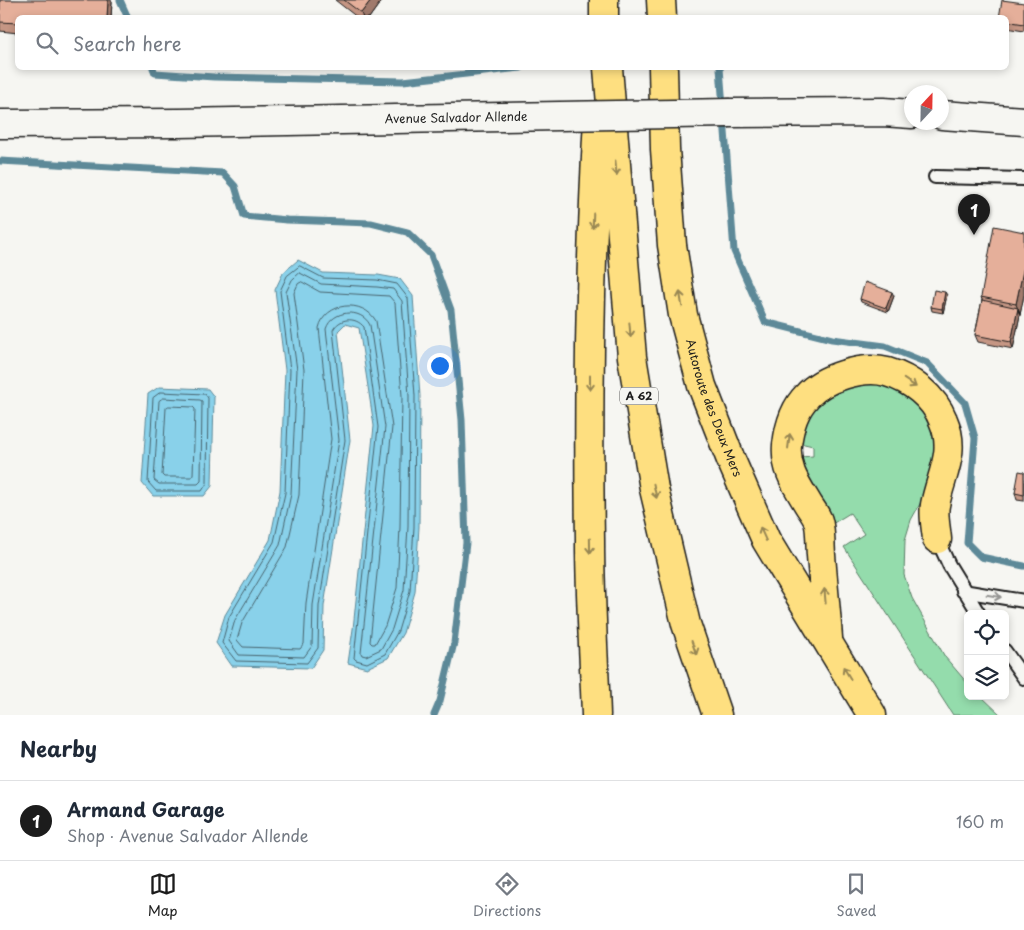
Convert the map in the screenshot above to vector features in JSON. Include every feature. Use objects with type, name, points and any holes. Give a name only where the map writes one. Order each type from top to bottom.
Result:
[{"type":"highway","points":[[604,0],[604,15]]},
{"type":"highway","points":[[661,0],[662,15]]},
{"type":"highway","points":[[596,715],[590,542],[590,343],[593,216],[601,70]]},
{"type":"highway","name":"A 62","points":[[608,70],[632,357],[654,489],[686,624],[717,715]]},
{"type":"highway","name":"Autoroute des Deux Mers","points":[[663,70],[665,149],[672,245],[684,315],[702,386],[731,460],[766,540],[872,715]]},
{"type":"highway","points":[[829,644],[818,521],[791,477],[787,459],[787,445],[791,428],[798,410],[810,393],[822,384],[839,376],[870,370],[886,371],[920,389],[935,404],[949,438],[946,469],[934,506],[937,539]]},
{"type":"street","name":"Avenue Salvador Allende","points":[[0,124],[883,112],[904,113]]},
{"type":"street","points":[[949,116],[1024,121]]},
{"type":"lane","points":[[935,177],[1024,179]]},
{"type":"lane","points":[[937,539],[948,565],[976,610]]},
{"type":"lane","points":[[964,591],[1024,601]]},
{"type":"lane","points":[[1008,655],[1024,678]]},
{"type":"green space","points":[[880,382],[902,389],[931,419],[937,454],[926,493],[911,520],[905,540],[904,575],[912,598],[945,657],[964,679],[964,700],[985,700],[1001,715],[953,715],[844,547],[864,534],[850,513],[832,524],[812,493],[800,457],[813,456],[813,446],[800,443],[811,414],[818,404],[837,390],[864,383]]},
{"type":"water","points":[[298,260],[323,273],[378,275],[400,279],[413,296],[420,396],[419,527],[415,592],[403,633],[388,658],[367,668],[348,663],[374,426],[359,328],[345,324],[338,331],[350,440],[324,606],[323,650],[311,668],[232,666],[216,643],[225,615],[270,540],[280,491],[285,370],[275,290],[283,273]]},
{"type":"water","points":[[159,387],[208,389],[214,397],[212,486],[204,496],[153,496],[142,483],[148,394]]},
{"type":"building","points":[[0,0],[108,0],[107,15],[15,15],[15,23],[0,22]]},
{"type":"building","points":[[344,0],[371,0],[361,13]]},
{"type":"building","points":[[1002,0],[1024,3],[1024,24],[1009,22],[1009,15],[1000,15]]},
{"type":"building","points":[[994,226],[1024,232],[1024,266],[1016,304],[981,297]]},
{"type":"building","points":[[865,282],[892,292],[886,308],[860,299]]},
{"type":"building","points":[[934,290],[945,292],[942,309],[931,307]]},
{"type":"building","points":[[982,300],[1018,308],[1011,342],[975,335]]},
{"type":"building","points":[[1019,471],[1024,472],[1024,495],[1015,493]]},
{"type":"waterway","points":[[120,0],[127,15]]},
{"type":"waterway","points":[[154,70],[155,73],[214,77],[403,81],[503,70]]},
{"type":"waterway","points":[[720,70],[723,107]]},
{"type":"waterway","points":[[724,118],[734,251],[765,322],[832,339],[885,346],[927,363],[965,403],[975,438],[967,543],[981,557],[1024,566]]},
{"type":"waterway","points":[[0,161],[223,173],[235,186],[244,216],[287,220],[371,223],[407,232],[431,255],[451,310],[462,420],[466,543],[454,643],[440,701],[434,715]]},
{"type":"place","name":"Armand Garage","points":[[974,235]]}]
